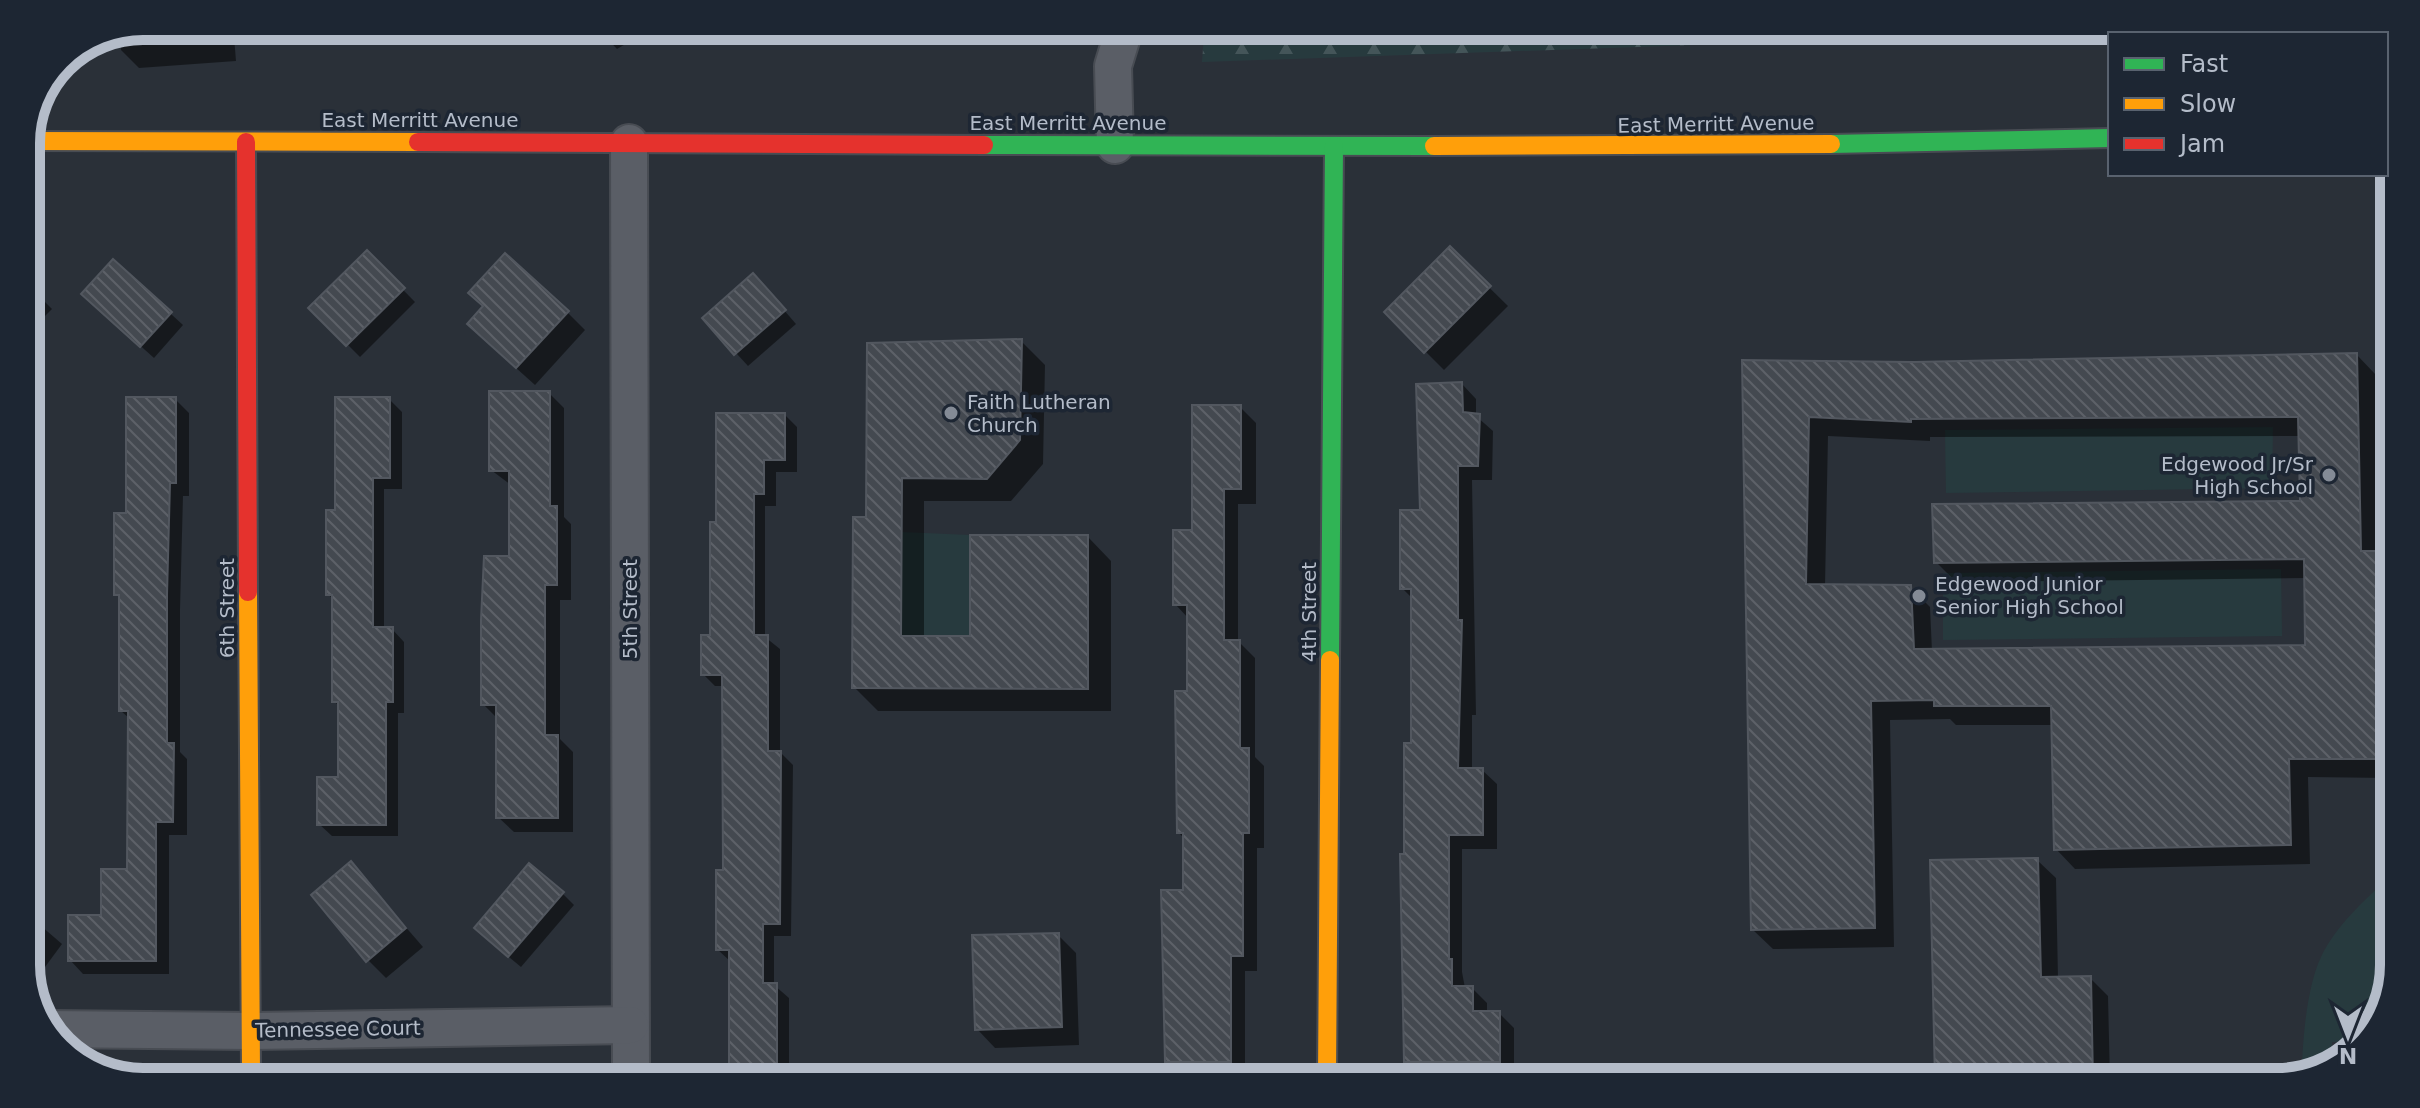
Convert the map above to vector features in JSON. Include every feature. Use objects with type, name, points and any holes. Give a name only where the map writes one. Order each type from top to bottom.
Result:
[{"type":"street","points":[[1115,145],[1113,66],[1121,40]]},
{"type":"street","name":"East Merritt Avenue","points":[[40,141],[1660,147],[2108,138]]},
{"type":"street","name":"6th Street","points":[[246,142],[251,1068]]},
{"type":"street","name":"5th Street","points":[[629,143],[631,1068]]},
{"type":"street","name":"4th Street","points":[[1327,1068],[1334,146]]},
{"type":"street","name":"Tennessee Court","points":[[63,1029],[251,1031],[630,1025]]},
{"type":"green space","points":[[1204,40],[1839,40],[1202,62]]},
{"type":"green space","points":[[2273,427],[2272,488],[1946,493],[1945,430]]},
{"type":"green space","points":[[902,532],[970,535],[970,636],[901,636]]},
{"type":"green space","points":[[2281,569],[2282,636],[1943,640],[1943,573]]},
{"type":"green space","points":[[2380,886],[2380,965],[2372,1005],[2363,1022],[2345,1042],[2332,1042],[2332,1052],[2302,1064],[2304,1031],[2316,969],[2327,946],[2359,906]]},
{"type":"building","points":[[1450,246],[1491,286],[1424,353],[1384,312]]},
{"type":"building","points":[[367,250],[405,288],[346,346],[308,308]]},
{"type":"building","points":[[505,253],[569,311],[516,368],[467,324],[483,306],[468,293]]},
{"type":"building","points":[[113,259],[172,312],[140,347],[81,294]]},
{"type":"building","points":[[753,273],[786,310],[734,355],[702,318]]},
{"type":"building","points":[[1022,339],[1020,440],[987,479],[902,478],[901,636],[970,636],[970,535],[1088,535],[1088,689],[852,688],[853,517],[866,517],[867,343]]},
{"type":"building","points":[[2357,353],[2361,551],[2380,551],[2380,759],[2289,759],[2291,845],[2054,850],[2051,706],[1934,706],[1934,700],[1871,701],[1875,928],[1751,930],[1742,360],[1914,362]],"holes":[[[1809,417],[1911,422],[1911,419],[2298,417],[2300,501],[1932,504],[1934,563],[2304,559],[2305,645],[1914,649],[1911,585],[1806,584]]]},
{"type":"building","points":[[1462,382],[1463,412],[1480,414],[1478,466],[1458,466],[1458,620],[1462,620],[1458,768],[1483,768],[1483,835],[1449,835],[1449,959],[1452,959],[1452,986],[1473,986],[1473,1011],[1500,1011],[1500,1062],[1404,1062],[1400,854],[1404,854],[1404,743],[1411,743],[1411,589],[1400,589],[1400,510],[1420,510],[1416,384]]},
{"type":"building","points":[[489,391],[550,391],[550,506],[557,506],[557,585],[545,585],[545,735],[558,735],[558,818],[496,818],[496,705],[481,705],[481,620],[484,556],[509,556],[509,471],[489,471]]},
{"type":"building","points":[[126,397],[176,397],[176,483],[170,483],[167,595],[167,743],[174,743],[173,822],[156,822],[156,961],[68,961],[68,915],[101,915],[101,869],[127,869],[128,711],[119,711],[119,595],[114,595],[114,513],[126,513]]},
{"type":"building","points":[[335,397],[390,397],[390,478],[373,478],[373,627],[393,627],[393,702],[386,702],[386,825],[317,825],[317,777],[338,777],[338,702],[332,702],[332,595],[326,595],[326,510],[335,510]]},
{"type":"building","points":[[1192,405],[1241,405],[1241,489],[1224,489],[1224,640],[1240,640],[1240,748],[1249,748],[1249,833],[1243,833],[1243,956],[1231,956],[1231,1062],[1165,1062],[1161,890],[1183,890],[1183,833],[1177,833],[1175,691],[1187,691],[1187,605],[1173,605],[1173,530],[1192,530]]},
{"type":"building","points":[[716,413],[785,413],[785,460],[764,460],[764,494],[754,494],[754,635],[768,635],[768,751],[781,751],[780,924],[763,924],[763,983],[777,983],[777,1065],[729,1065],[729,950],[716,950],[716,870],[723,870],[722,675],[701,675],[701,635],[710,635],[710,522],[716,522]]},
{"type":"building","points":[[2038,858],[2041,977],[2091,976],[2093,1068],[1935,1068],[1930,860]]},
{"type":"building","points":[[351,861],[406,928],[366,962],[311,895]]},
{"type":"building","points":[[529,863],[564,892],[508,957],[474,928]]},
{"type":"building","points":[[1059,933],[1062,1027],[975,1030],[972,935]]},
{"type":"traffic: fast","points":[[1831,144],[2108,138]]},
{"type":"traffic: fast","points":[[984,145],[1434,146]]},
{"type":"traffic: fast","points":[[1330,660],[1334,146]]},
{"type":"traffic: slow","points":[[40,141],[418,142]]},
{"type":"traffic: slow","points":[[1434,146],[1831,144]]},
{"type":"traffic: slow","points":[[248,592],[251,1068]]},
{"type":"traffic: slow","points":[[1327,1068],[1330,660]]},
{"type":"traffic: jam","points":[[246,142],[248,592]]},
{"type":"traffic: jam","points":[[418,142],[984,145]]},
{"type":"place","name":"Faith Lutheran Church","points":[[951,413]]},
{"type":"place","name":"Edgewood Jr/Sr High School","points":[[2329,475]]},
{"type":"place","name":"Edgewood Junior Senior High School","points":[[1919,596]]}]
